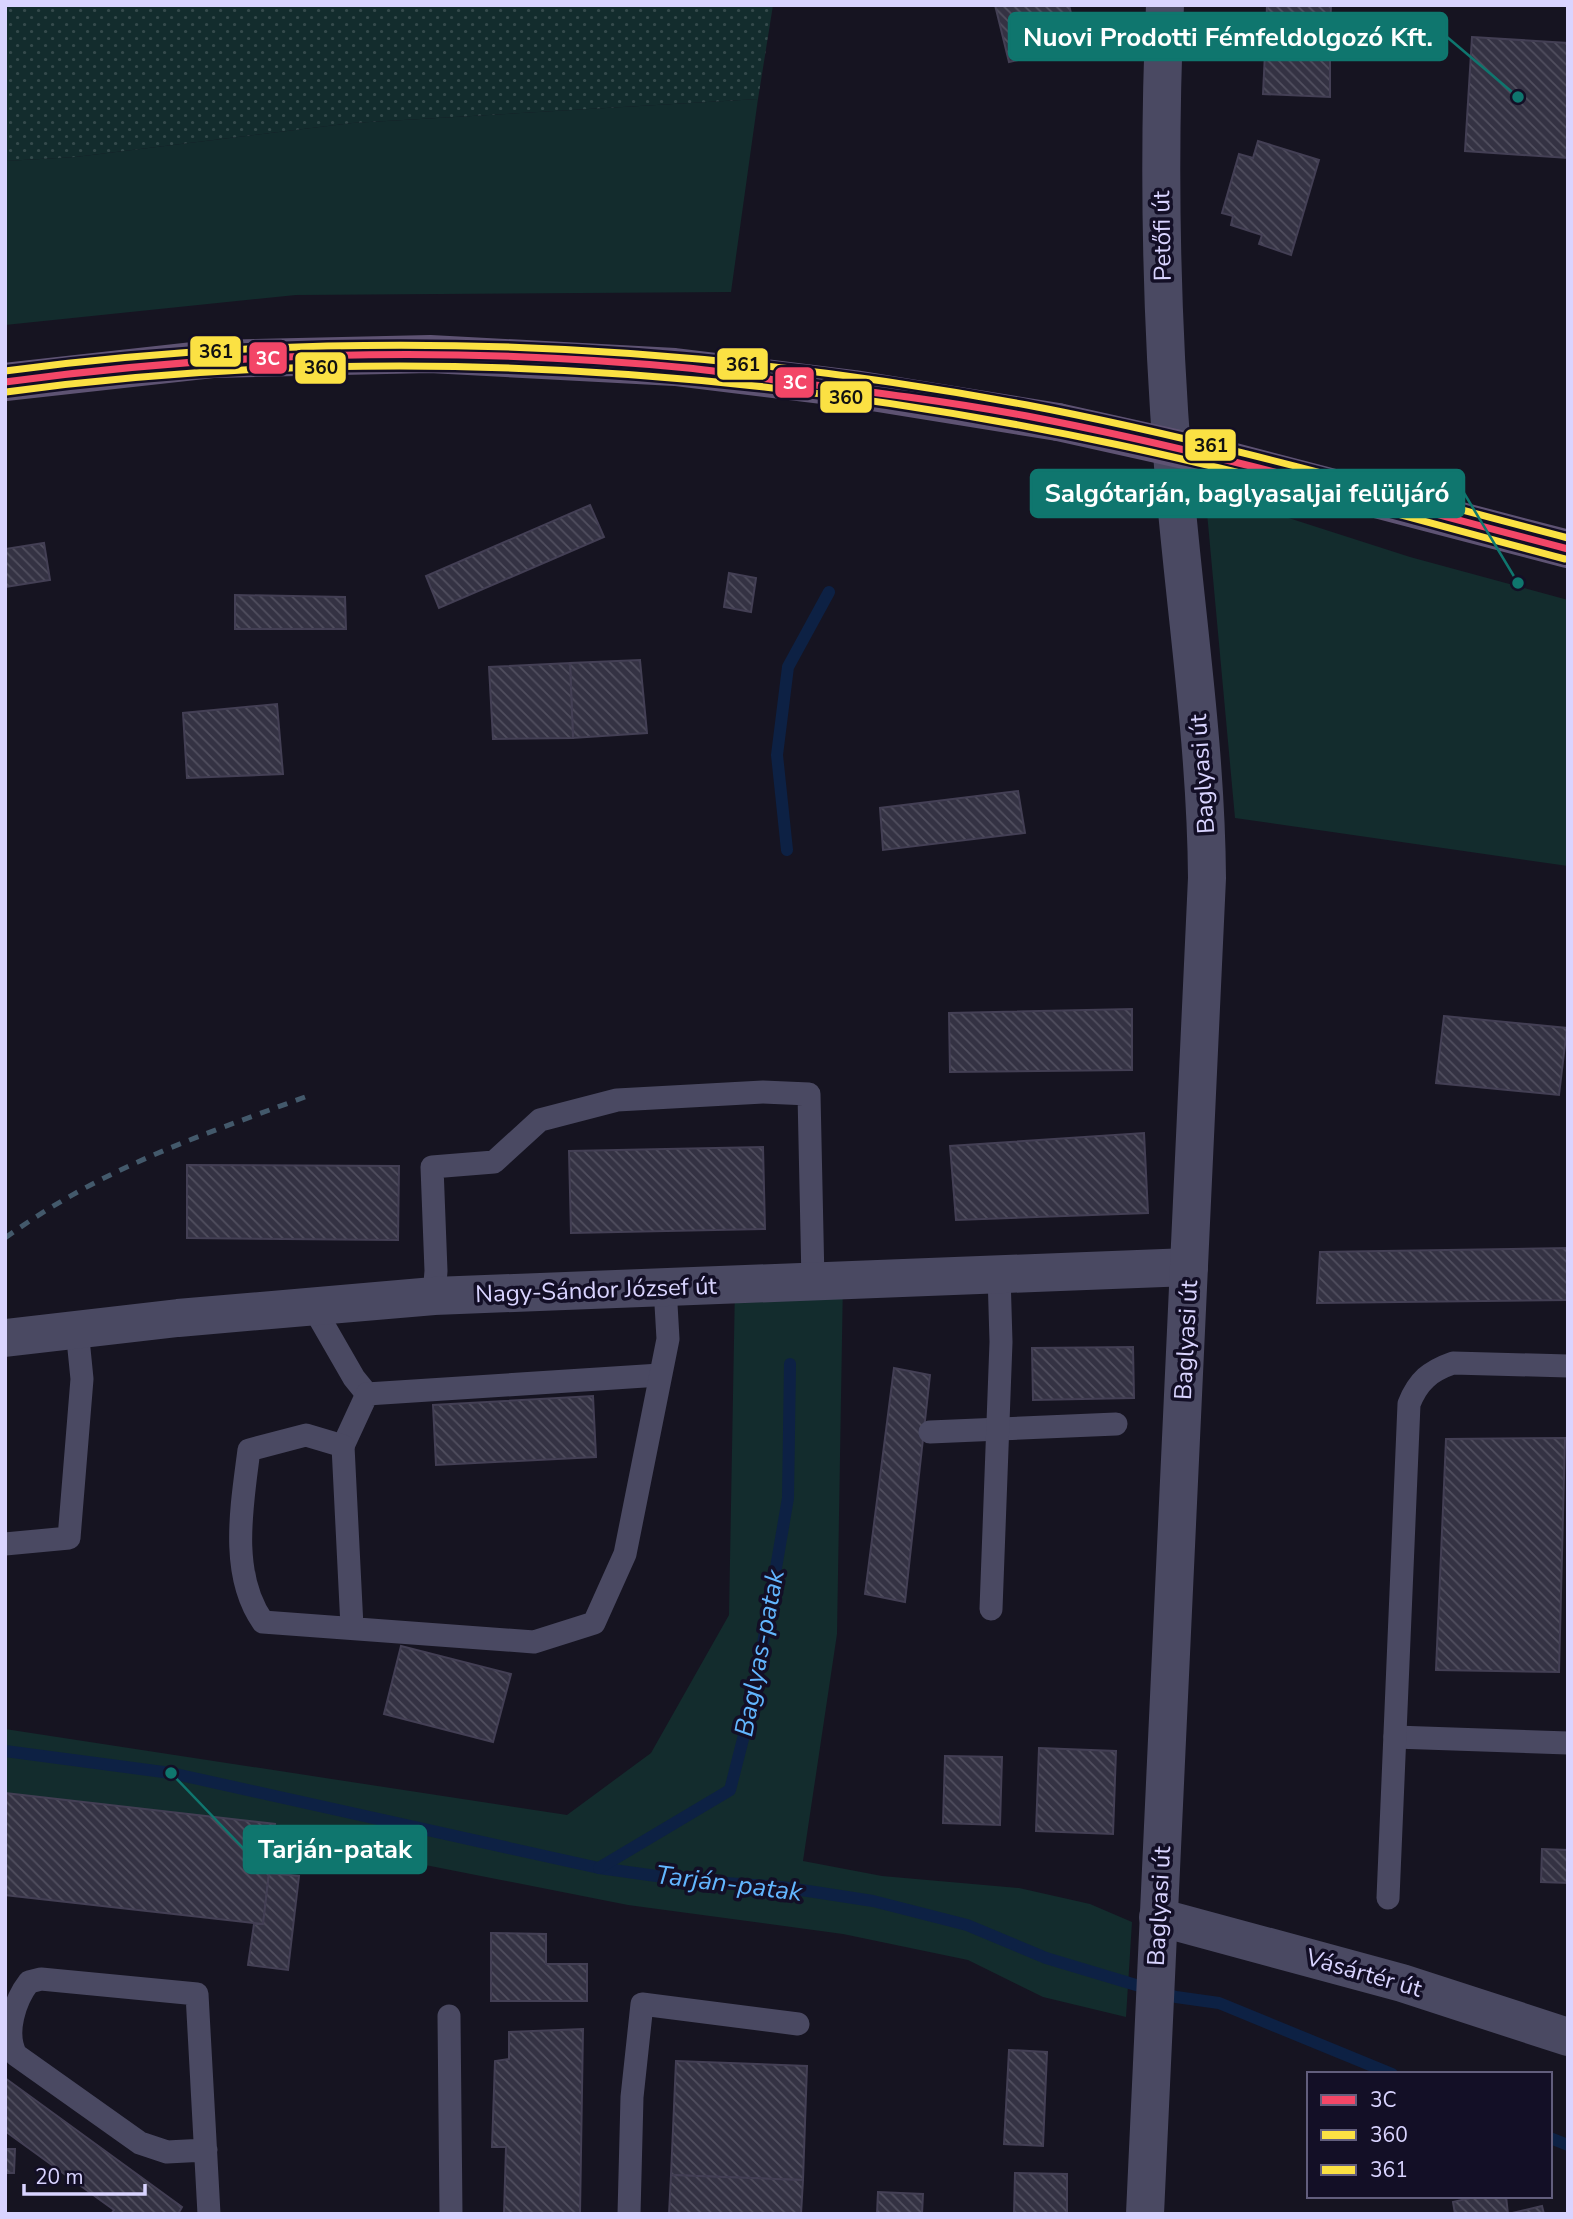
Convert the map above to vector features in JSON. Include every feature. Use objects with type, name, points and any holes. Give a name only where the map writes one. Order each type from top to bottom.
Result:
[{"type":"main road","points":[[5,382],[212,359],[430,354],[675,367],[854,389],[1058,422],[1211,456],[1568,549]]},
{"type":"street","name":"Petőfi út","points":[[1165,5],[1160,108],[1163,317],[1173,467]]},
{"type":"street","name":"Baglyasi út","points":[[1145,2214],[1206,931],[1207,842],[1204,781],[1173,467]]},
{"type":"street","name":"Nagy-Sándor József út","points":[[5,1338],[434,1296],[1189,1267]]},
{"type":"street","name":"Vásártér út","points":[[1158,1923],[1402,1983],[1568,2037]]},
{"type":"lane","points":[[434,1296],[436,1271],[432,1167],[494,1162],[540,1121],[617,1100],[763,1092],[809,1094],[813,1281]]},
{"type":"lane","points":[[991,1609],[1001,1342],[999,1274]]},
{"type":"lane","points":[[343,1447],[306,1435],[249,1450],[240,1522],[249,1601],[263,1622],[352,1626],[534,1642],[594,1623],[625,1554],[668,1339],[665,1287]]},
{"type":"lane","points":[[312,1306],[354,1378],[368,1394]]},
{"type":"lane","points":[[5,1544],[69,1538],[82,1379],[77,1329]]},
{"type":"lane","points":[[1388,1899],[1409,1404],[1415,1390],[1436,1369],[1453,1363],[1568,1366]]},
{"type":"lane","points":[[368,1394],[660,1375]]},
{"type":"lane","points":[[352,1626],[343,1447],[368,1394]]},
{"type":"lane","points":[[930,1432],[1116,1424]]},
{"type":"lane","points":[[1395,1738],[1568,1743]]},
{"type":"lane","points":[[206,2150],[167,2152],[140,2143],[16,2054],[12,2045],[14,2007],[29,1982],[41,1979],[197,1994],[206,2150],[209,2214]]},
{"type":"lane","points":[[629,2214],[632,2097],[642,2004],[798,2024]]},
{"type":"lane","points":[[449,2017],[451,2214]]},
{"type":"green space","points":[[5,5],[773,5],[758,99],[352,123],[75,157],[5,161]]},
{"type":"green space","points":[[758,99],[731,292],[296,295],[5,325],[5,161],[75,157],[352,123]]},
{"type":"green space","points":[[1205,491],[1410,557],[1568,600],[1568,866],[1235,818]]},
{"type":"green space","points":[[843,1280],[837,1634],[803,1861],[882,1876],[1019,1888],[1090,1904],[1132,1922],[1126,2017],[1043,1997],[968,1960],[843,1934],[628,1905],[405,1861],[289,1826],[5,1793],[5,1729],[567,1815],[651,1753],[729,1615],[735,1285]]},
{"type":"building","points":[[995,5],[1069,5],[1079,46],[1009,62]]},
{"type":"building","points":[[1267,5],[1331,5],[1330,33],[1266,32]]},
{"type":"building","points":[[1266,32],[1330,33],[1330,97],[1263,94]]},
{"type":"building","points":[[1472,37],[1568,43],[1568,158],[1465,151]]},
{"type":"building","points":[[1258,141],[1319,160],[1291,255],[1259,244],[1262,235],[1231,225],[1233,216],[1222,213],[1239,154],[1253,158]]},
{"type":"building","points":[[590,505],[604,537],[439,608],[426,576]]},
{"type":"building","points":[[44,543],[50,580],[5,587],[5,549]]},
{"type":"building","points":[[729,573],[756,578],[751,612],[724,607]]},
{"type":"building","points":[[235,595],[345,597],[346,629],[235,629]]},
{"type":"building","points":[[640,660],[647,733],[573,738],[570,663]]},
{"type":"building","points":[[570,663],[573,738],[493,739],[489,667]]},
{"type":"building","points":[[277,704],[283,774],[187,778],[183,713]]},
{"type":"building","points":[[1018,791],[1025,833],[883,850],[880,808]]},
{"type":"building","points":[[1132,1009],[1132,1070],[950,1072],[949,1013]]},
{"type":"building","points":[[1444,1016],[1567,1028],[1559,1095],[1436,1083]]},
{"type":"building","points":[[1144,1133],[1148,1213],[956,1220],[950,1146]]},
{"type":"building","points":[[763,1147],[765,1229],[571,1233],[569,1151]]},
{"type":"building","points":[[187,1165],[399,1166],[398,1240],[187,1238]]},
{"type":"building","points":[[1568,1248],[1568,1300],[1317,1303],[1320,1252]]},
{"type":"building","points":[[1133,1347],[1134,1398],[1033,1400],[1032,1348]]},
{"type":"building","points":[[894,1368],[930,1375],[905,1602],[865,1594]]},
{"type":"building","points":[[593,1396],[596,1457],[436,1465],[433,1405]]},
{"type":"building","points":[[1565,1438],[1559,1672],[1436,1670],[1446,1439]]},
{"type":"building","points":[[401,1646],[511,1674],[493,1742],[384,1714]]},
{"type":"building","points":[[1039,1748],[1116,1751],[1113,1834],[1036,1831]]},
{"type":"building","points":[[945,1756],[1002,1757],[1000,1825],[943,1823]]},
{"type":"building","points":[[5,1793],[275,1824],[263,1924],[5,1895]]},
{"type":"building","points":[[1542,1849],[1568,1850],[1568,1883],[1541,1882]]},
{"type":"building","points":[[269,1873],[299,1876],[288,1970],[248,1965],[254,1924],[263,1924]]},
{"type":"building","points":[[491,1933],[546,1934],[546,1964],[587,1964],[587,2001],[491,2001]]},
{"type":"building","points":[[583,2029],[580,2214],[504,2214],[506,2147],[492,2147],[495,2061],[509,2059],[509,2032]]},
{"type":"building","points":[[1009,2050],[1047,2052],[1043,2146],[1004,2144]]},
{"type":"building","points":[[676,2061],[807,2066],[803,2180],[671,2175]]},
{"type":"building","points":[[5,2078],[182,2207],[178,2214],[111,2214],[114,2210],[5,2131]]},
{"type":"building","points":[[5,2149],[15,2149],[14,2173],[5,2173]]},
{"type":"building","points":[[1015,2173],[1067,2174],[1067,2214],[1014,2214]]},
{"type":"building","points":[[671,2175],[803,2180],[801,2214],[669,2214]]},
{"type":"building","points":[[878,2192],[923,2194],[922,2214],[877,2214]]},
{"type":"building","points":[[1470,2198],[1506,2198],[1508,2214],[1455,2214],[1453,2202]]},
{"type":"building","points":[[1542,2206],[1544,2214],[1508,2214]]},
{"type":"waterway","points":[[787,850],[777,755],[788,667],[829,592]]},
{"type":"waterway","name":"Baglyas-patak","points":[[599,1868],[730,1790],[754,1696],[788,1498],[790,1364]]},
{"type":"waterway","name":"Tarján-patak","points":[[5,1751],[171,1773],[599,1868],[685,1880],[782,1887],[873,1901],[967,1925],[1046,1958],[1176,1997],[1219,2003],[1387,2072]]},
{"type":"waterway","name":"Tarján-patak","points":[[1552,2139],[1568,2145]]},
{"type":"railway","points":[[5,1238],[77,1192],[113,1173],[187,1141],[305,1097]]},
{"type":"transit line","name":"361","points":[[5,371],[133,357],[261,348],[389,345],[645,355],[773,367],[900,384],[1095,419],[1299,467],[1568,538]]},
{"type":"transit line","name":"3C","points":[[5,382],[175,364],[346,355],[517,357],[700,369],[966,406],[1095,430],[1298,478],[1568,549]]},
{"type":"transit line","name":"360","points":[[6,392],[145,377],[285,368],[425,366],[564,370],[704,381],[843,397],[981,418],[1119,445],[1287,485],[1565,559]]},
{"type":"place","name":"Nuovi Prodotti Fémfeldolgozó Kft.","points":[[1518,97]]},
{"type":"place","name":"Salgótarján, baglyasaljai felüljáró","points":[[1518,583]]},
{"type":"place","name":"Tarján-patak","points":[[171,1773]]}]
